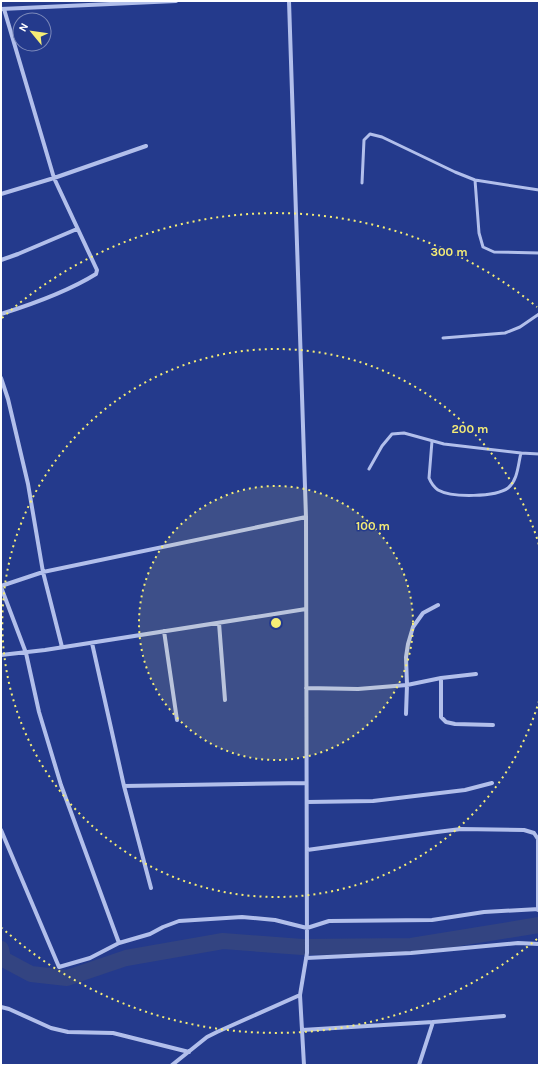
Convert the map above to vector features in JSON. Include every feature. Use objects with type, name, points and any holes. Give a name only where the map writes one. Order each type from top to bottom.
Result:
[{"type":"street","points":[[1,314],[26,306],[70,288],[96,274],[98,270],[77,229],[54,178],[2,9],[176,1]]},
{"type":"street","points":[[289,1],[306,517],[307,956],[300,994],[304,1065]]},
{"type":"street","points":[[1,194],[54,178],[146,146]]},
{"type":"street","points":[[1,260],[77,229]]},
{"type":"street","points":[[1,378],[8,399],[28,484],[43,572],[62,647]]},
{"type":"street","points":[[119,943],[61,785],[39,712],[26,653],[1,586],[43,572],[306,517]]},
{"type":"street","points":[[406,714],[406,657],[413,627],[423,613],[438,606]]},
{"type":"street","points":[[1,655],[26,653],[306,609]]},
{"type":"street","points":[[219,623],[225,700]]},
{"type":"street","points":[[164,631],[177,720]]},
{"type":"street","points":[[92,643],[124,786],[151,888]]},
{"type":"street","points":[[306,688],[358,689],[407,685],[440,678],[476,674]]},
{"type":"street","points":[[440,678],[442,717],[446,722],[455,724],[493,724]]},
{"type":"street","points":[[124,786],[306,783]]},
{"type":"street","points":[[306,802],[373,801],[465,790],[492,783]]},
{"type":"street","points":[[1,830],[59,967],[90,958],[119,943],[150,934],[163,927],[179,922],[242,917],[275,920],[307,928],[329,921],[432,920],[484,912],[539,910],[538,839],[534,833],[524,830],[461,829],[307,850]]},
{"type":"street","points":[[307,956],[411,953],[518,943],[539,944]]},
{"type":"street","points":[[172,1065],[207,1037],[300,994]]},
{"type":"street","points":[[1,1007],[10,1009],[51,1028],[68,1032],[113,1033],[189,1052]]},
{"type":"street","points":[[302,1030],[504,1016]]},
{"type":"street","points":[[419,1065],[433,1022]]},
{"type":"lane","points":[[362,183],[364,140],[370,134],[382,137],[475,180],[539,190]]},
{"type":"lane","points":[[475,180],[479,233],[483,247],[494,252],[539,253]]},
{"type":"lane","points":[[443,338],[505,333],[520,327],[539,314]]},
{"type":"lane","points":[[369,469],[382,446],[392,434],[404,434],[444,444],[539,454]]},
{"type":"lane","points":[[432,441],[429,478],[435,487],[446,493],[470,495],[499,492],[510,487],[516,476],[520,453]]},
{"type":"waterway","points":[[1,949],[3,959],[31,974],[67,978],[126,958],[223,941],[302,947],[411,946],[539,925]]}]
